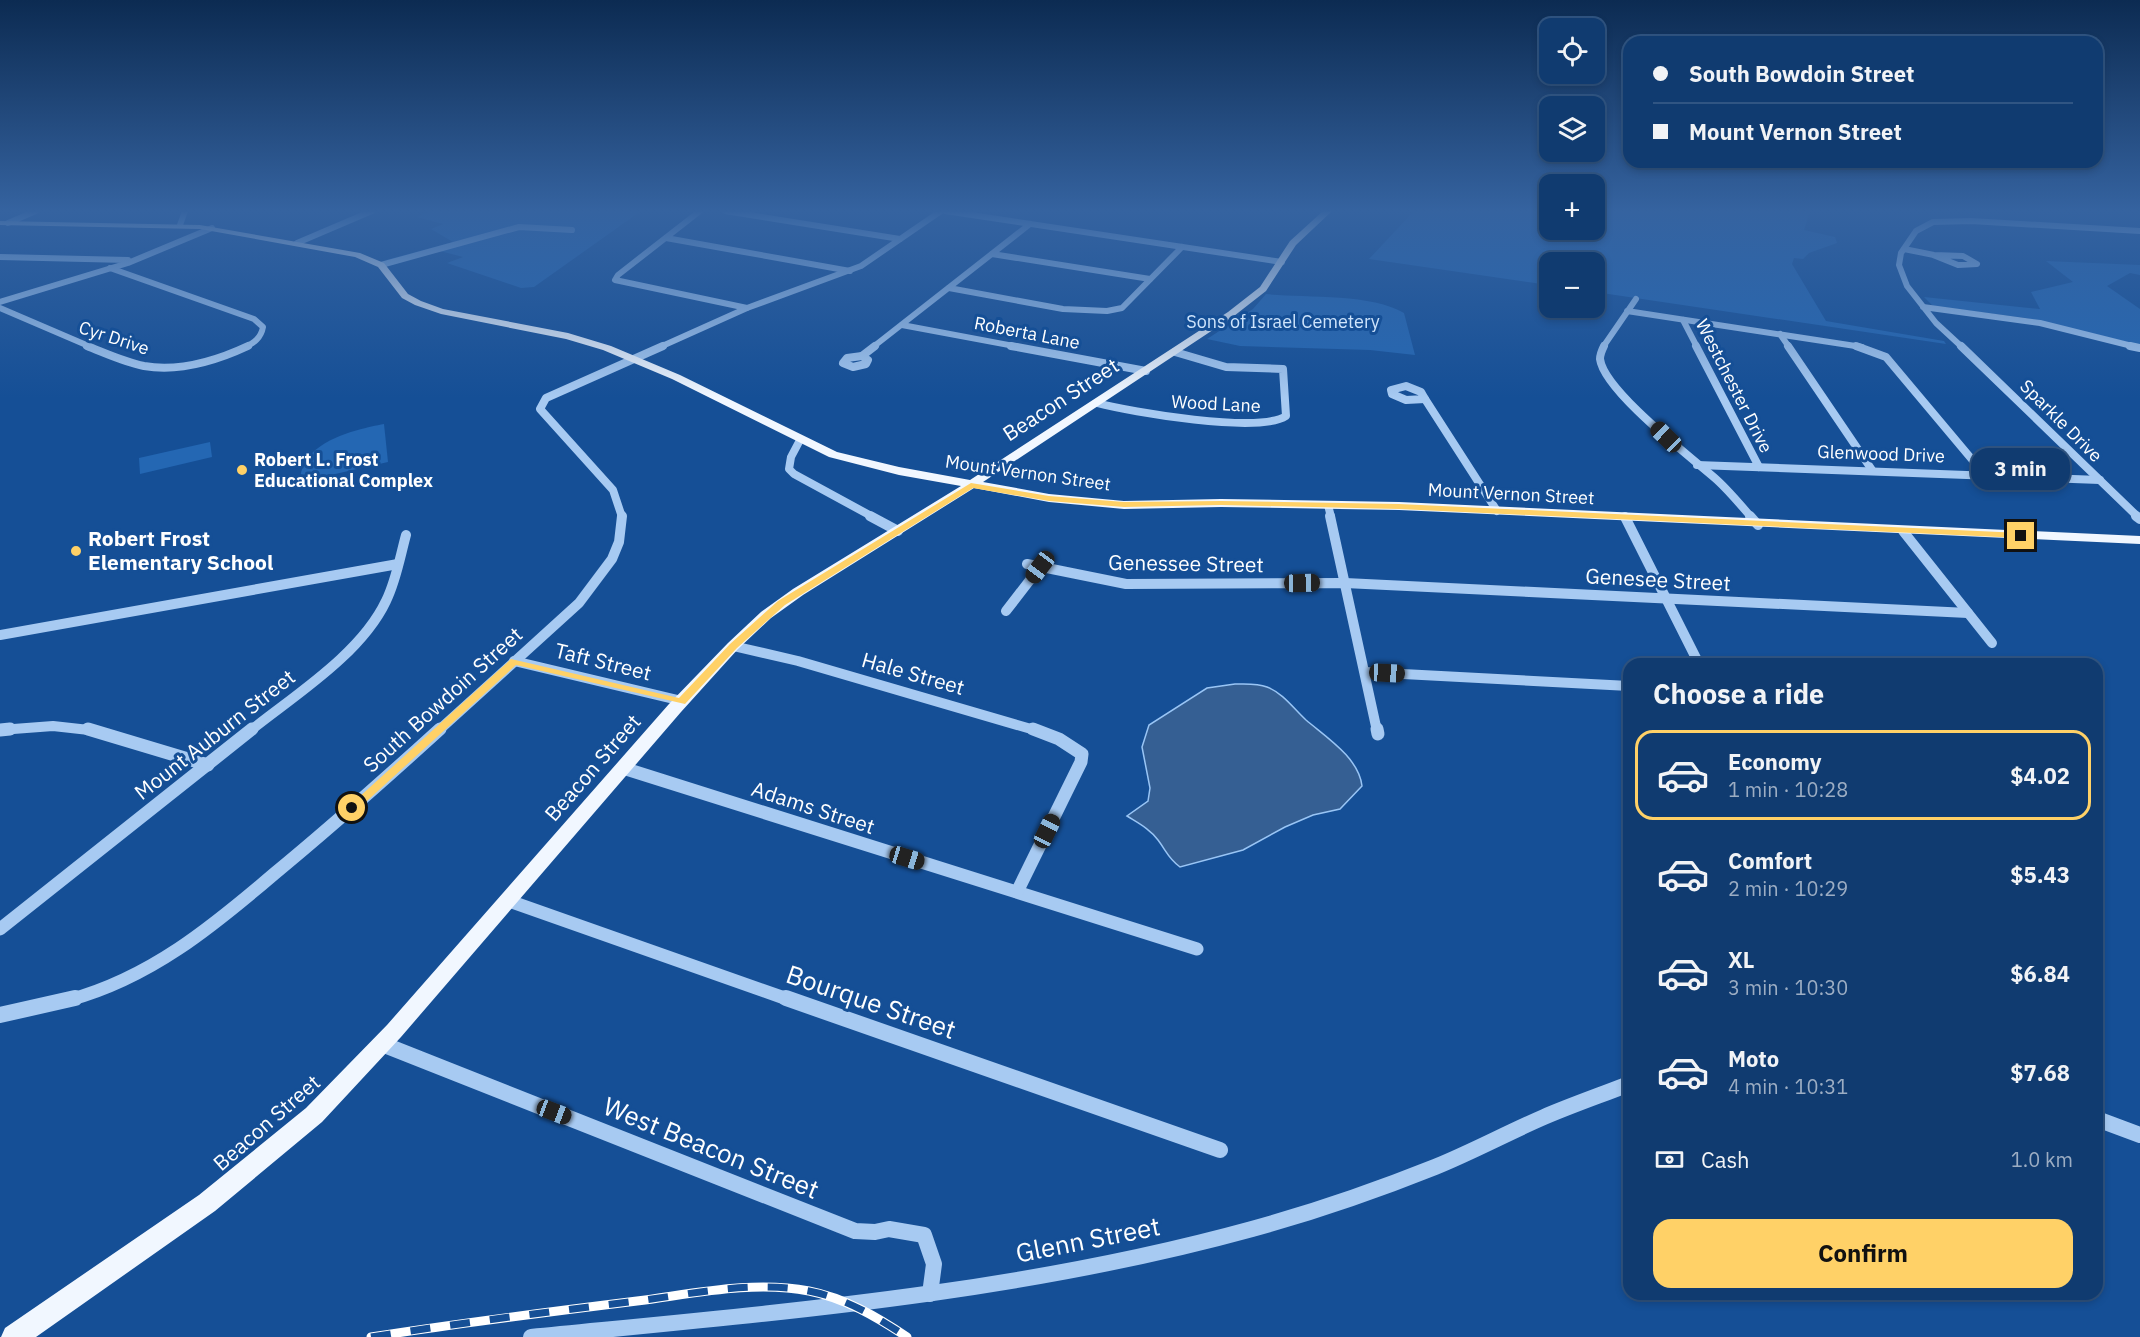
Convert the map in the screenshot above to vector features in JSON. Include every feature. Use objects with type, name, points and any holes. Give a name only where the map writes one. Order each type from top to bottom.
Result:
[{"type":"main road","name":"Mount Vernon Street","points":[[387,273],[405,296],[418,303],[441,311],[568,336],[607,348],[676,377],[800,440],[855,461],[971,485],[1049,498],[1124,505],[1328,505],[1497,511],[1758,525],[2140,540]]},
{"type":"main road","name":"Beacon Street","points":[[14,1337],[207,1203],[271,1153],[314,1115],[382,1044],[682,701],[733,646],[782,603],[971,485],[1175,352],[1246,302],[1263,288],[1274,273]]},
{"type":"street","points":[[0,302],[93,273]]},
{"type":"street","name":"Cyr Drive","points":[[0,308],[48,331],[144,366],[186,365],[217,358],[253,343],[263,332],[260,322],[254,319],[125,273]]},
{"type":"street","points":[[620,273],[615,280],[747,308]]},
{"type":"street","points":[[632,358],[747,308],[844,273]]},
{"type":"street","points":[[862,356],[967,273]]},
{"type":"street","points":[[1115,273],[1150,279]]},
{"type":"street","points":[[949,288],[1072,309],[1109,311],[1122,308],[1156,273]]},
{"type":"street","name":"Sparkle Drive","points":[[1900,273],[1907,286],[1936,323],[2140,519]]},
{"type":"street","points":[[1636,299],[1602,349],[1600,359],[1602,367],[1609,379],[1697,465],[1718,482],[1758,525]]},
{"type":"street","points":[[1923,307],[2040,323],[2140,348]]},
{"type":"street","points":[[1628,311],[1859,346],[1883,354],[1985,475]]},
{"type":"street","name":"Westchester Drive","points":[[1683,320],[1759,467]]},
{"type":"street","name":"Roberta Lane","points":[[902,325],[1146,371]]},
{"type":"street","points":[[1780,334],[1872,470]]},
{"type":"street","name":"Wood Lane","points":[[1175,352],[1226,367],[1283,369]]},
{"type":"street","name":"South Bowdoin Street","points":[[0,1015],[72,999],[121,982],[181,949],[209,929],[336,823],[579,603],[612,559],[622,528],[622,515],[613,490],[540,409],[553,394],[632,358]]},
{"type":"street","name":"Wood Lane","points":[[1097,403],[1145,415],[1277,421],[1287,414],[1282,358]]},
{"type":"street","points":[[1426,399],[1497,511]]},
{"type":"street","points":[[800,440],[790,462],[789,469],[794,474],[898,531]]},
{"type":"street","name":"Glenwood Drive","points":[[1697,465],[2100,480]]},
{"type":"street","points":[[1328,505],[1378,734]]},
{"type":"street","points":[[1625,517],[1696,658]]},
{"type":"street","points":[[1903,531],[1992,643]]},
{"type":"street","name":"Mount Auburn Street","points":[[0,929],[338,661],[366,631],[382,609],[406,535]]},
{"type":"street","points":[[0,635],[398,564]]},
{"type":"street","name":"Genessee Street","points":[[1027,564],[1134,585],[1345,583]]},
{"type":"street","points":[[1006,611],[1040,567]]},
{"type":"street","name":"Genesee Street","points":[[1345,583],[1968,613]]},
{"type":"street","name":"Hale Street","points":[[733,646],[798,661],[1050,734],[1082,754],[1081,762],[1017,892]]},
{"type":"street","name":"Taft Street","points":[[514,661],[682,701]]},
{"type":"street","points":[[1365,672],[1623,686]]},
{"type":"street","points":[[0,730],[53,726],[96,730],[208,765]]},
{"type":"street","name":"Adams Street","points":[[622,768],[1197,949]]},
{"type":"street","name":"Bourque Street","points":[[506,900],[1220,1150]]},
{"type":"street","name":"West Beacon Street","points":[[382,1044],[855,1231],[875,1232],[890,1229],[924,1235],[931,1250],[936,1271],[930,1294]]},
{"type":"street","name":"Glenn Street","points":[[531,1337],[930,1294],[1105,1266],[1250,1230],[1338,1202],[1422,1172],[1546,1116],[1623,1086]]},
{"type":"street","points":[[2103,1121],[2140,1135]]},
{"type":"green space","points":[[478,273],[553,273],[534,287],[521,288]]},
{"type":"green space","points":[[1469,273],[1539,273],[1539,284]]},
{"type":"green space","points":[[1605,273],[1798,273],[1826,321],[1944,341],[1946,344],[1605,293]]},
{"type":"green space","points":[[2062,273],[2129,273],[2107,286],[2140,309],[2140,345],[2026,318],[1933,306],[1924,297],[2040,309],[2031,292],[2073,282]]},
{"type":"green space","name":"Sons of Israel Cemetery","points":[[1266,294],[1356,299],[1390,307],[1404,313],[1415,355],[1370,350],[1240,346],[1207,339],[1253,309]]},
{"type":"green space","points":[[384,424],[388,462],[300,482],[302,468],[318,448],[344,434]]},
{"type":"green space","points":[[210,442],[212,457],[140,474],[139,458]]},
{"type":"shaded area","points":[[1235,684],[1263,686],[1283,697],[1348,757],[1360,776],[1362,786],[1340,809],[1313,815],[1243,850],[1180,867],[1144,826],[1127,816],[1148,801],[1150,788],[1142,747],[1149,725],[1207,688]]},
{"type":"railway","points":[[371,1337],[744,1287],[788,1288],[822,1294],[848,1303],[907,1337]]},
{"type":"place","name":"Robert L. Frost Educational Complex","points":[[242,470]]},
{"type":"place","name":"Robert Frost Elementary School","points":[[76,551]]},
{"type":"route","points":[[352,808],[514,661],[682,701],[733,646],[782,603],[971,485],[1049,498],[1124,505],[1221,503],[1399,506],[2021,536]]}]
